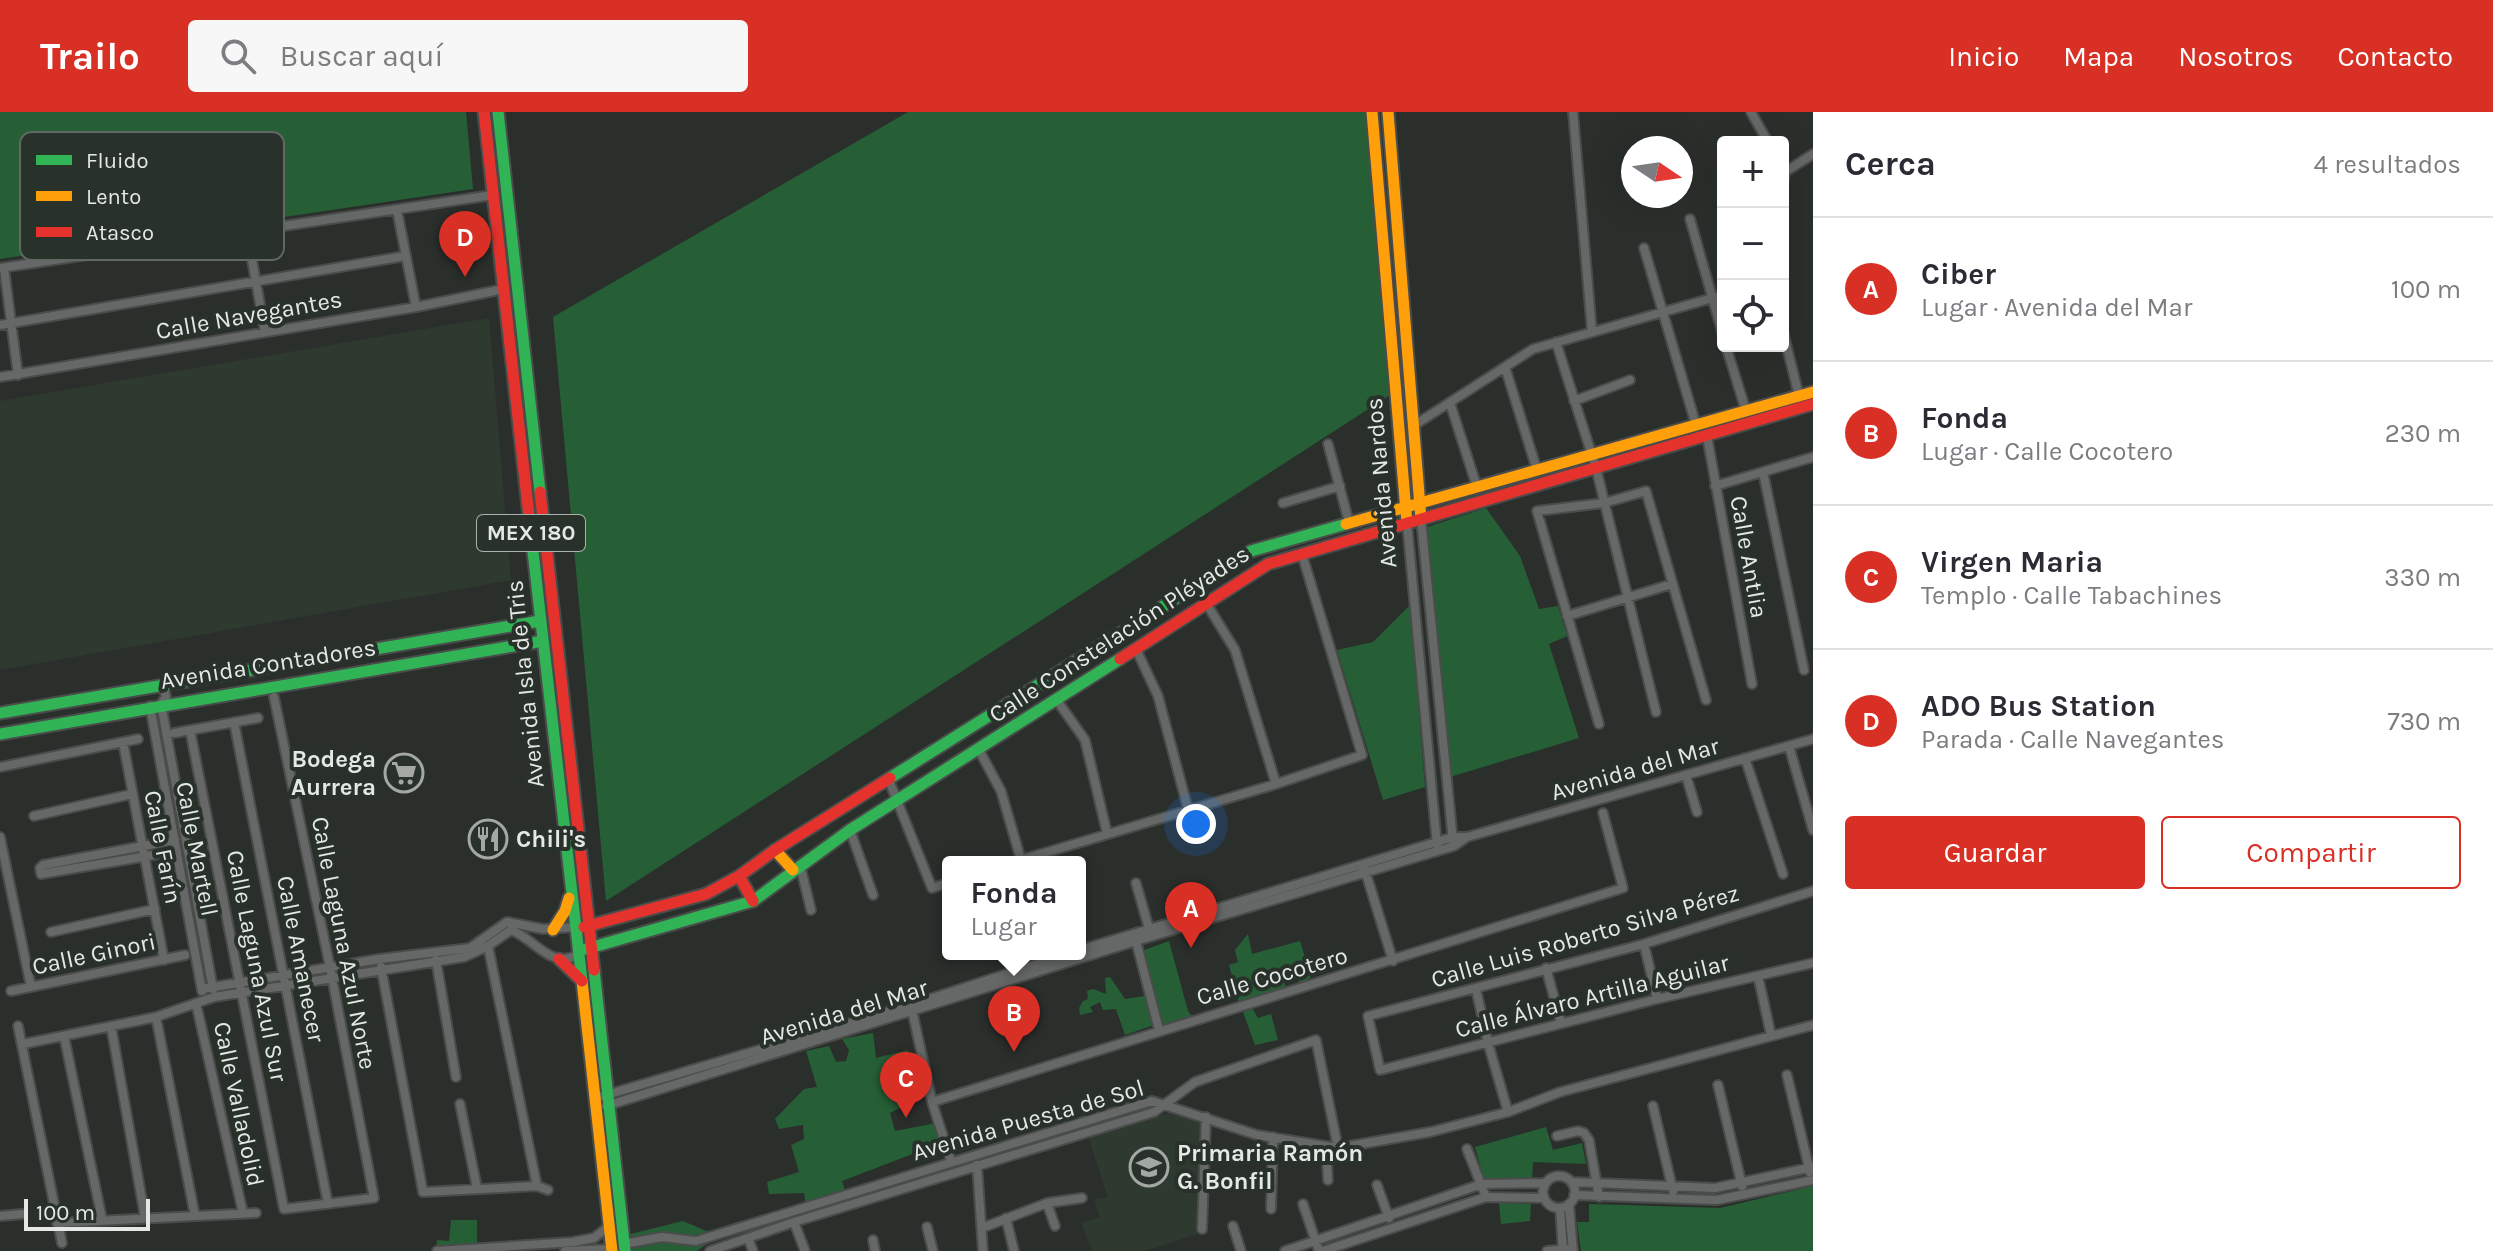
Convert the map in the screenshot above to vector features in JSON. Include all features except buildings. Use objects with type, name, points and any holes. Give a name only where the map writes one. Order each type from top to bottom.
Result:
[{"type":"main road","name":"Avenida Isla de Tris","points":[[484,112],[582,981],[624,1248]]},
{"type":"main road","name":"Avenida Isla de Tris","points":[[498,112],[591,946],[612,1250]]},
{"type":"main road","name":"Avenida Nardos","points":[[1372,112],[1407,523]]},
{"type":"main road","name":"Avenida Nardos","points":[[1388,112],[1421,519]]},
{"type":"main road","name":"Calle Constelación Pléyades","points":[[576,927],[589,928],[706,894],[739,876],[888,778],[1251,551],[1813,392]]},
{"type":"main road","name":"Calle Constelación Pléyades","points":[[579,954],[591,946],[753,901],[850,830],[1268,564],[1813,404]]},
{"type":"main road","points":[[1262,547],[1268,564]]},
{"type":"main road","name":"Avenida Contadores","points":[[0,713],[540,621]]},
{"type":"main road","name":"Avenida Contadores","points":[[0,734],[543,641]]},
{"type":"main road","points":[[775,850],[796,868]]},
{"type":"main road","points":[[739,876],[753,901]]},
{"type":"main road","points":[[553,930],[565,911],[571,891]]},
{"type":"main road","points":[[559,959],[582,981]]},
{"type":"street","points":[[1573,112],[1592,332]]},
{"type":"street","points":[[1751,112],[1765,136]]},
{"type":"street","points":[[1789,167],[1813,154]]},
{"type":"street","points":[[284,227],[493,195]]},
{"type":"street","points":[[397,210],[416,307]]},
{"type":"street","points":[[1690,219],[1717,314]]},
{"type":"street","points":[[1644,248],[1696,425]]},
{"type":"street","points":[[0,325],[405,256]]},
{"type":"street","points":[[18,375],[2,268],[56,260]]},
{"type":"street","points":[[252,260],[265,332]]},
{"type":"street","name":"Calle Navegantes","points":[[0,377],[416,307],[504,289]]},
{"type":"street","points":[[1413,426],[1533,349],[1717,296]]},
{"type":"street","points":[[1556,342],[1596,468],[1656,712]]},
{"type":"street","points":[[1728,352],[1746,411]]},
{"type":"street","points":[[1788,352],[1799,396]]},
{"type":"street","points":[[1505,367],[1537,470]]},
{"type":"street","points":[[1574,401],[1630,380]]},
{"type":"street","points":[[1450,403],[1477,487]]},
{"type":"street","name":"Calle Antlia","points":[[1707,436],[1752,684]]},
{"type":"street","points":[[1328,444],[1349,522]]},
{"type":"street","points":[[1715,486],[1812,458],[1813,471]]},
{"type":"street","points":[[1763,472],[1804,670]]},
{"type":"street","points":[[1283,503],[1340,486]]},
{"type":"street","points":[[1599,724],[1537,511],[1604,503],[1646,491],[1706,700]]},
{"type":"street","name":"Avenida Nardos","points":[[1421,519],[1453,841]]},
{"type":"street","name":"Avenida Nardos","points":[[1407,523],[1437,846]]},
{"type":"street","points":[[1033,856],[1276,784],[1362,755],[1302,554]]},
{"type":"street","points":[[1567,616],[1672,584]]},
{"type":"street","points":[[1206,603],[1235,650],[1276,784]]},
{"type":"street","points":[[1136,649],[1158,696],[1188,809]]},
{"type":"street","points":[[156,705],[166,697],[163,685]]},
{"type":"street","name":"Calle Laguna Azul Norte","points":[[274,697],[374,1198],[328,1204]]},
{"type":"street","points":[[1056,699],[1085,740],[1107,833]]},
{"type":"street","name":"Calle Martell","points":[[156,705],[182,819],[214,997]]},
{"type":"street","name":"Calle Martell","points":[[156,705],[172,822],[202,989],[200,1001]]},
{"type":"street","points":[[174,733],[258,718]]},
{"type":"street","name":"Calle Amanecer","points":[[234,722],[328,1204]]},
{"type":"street","name":"Calle Laguna Azul Sur","points":[[190,730],[284,1209],[328,1204]]},
{"type":"street","points":[[0,767],[138,739]]},
{"type":"street","name":"Avenida del Mar","points":[[1086,953],[1364,867],[1813,739]]},
{"type":"street","name":"Calle Farín","points":[[123,742],[164,960]]},
{"type":"street","points":[[1789,746],[1813,830]]},
{"type":"street","points":[[979,750],[1001,791],[1016,856]]},
{"type":"street","points":[[1745,758],[1783,874]]},
{"type":"street","points":[[1686,775],[1697,812]]},
{"type":"street","points":[[888,778],[932,888],[942,885]]},
{"type":"street","points":[[34,816],[132,794]]},
{"type":"street","name":"Calle Cocotero","points":[[932,1102],[1623,888],[1603,813]]},
{"type":"street","points":[[172,822],[182,819]]},
{"type":"street","points":[[850,830],[873,895]]},
{"type":"street","points":[[0,837],[31,987]]},
{"type":"street","points":[[175,840],[41,866],[41,874],[177,851]]},
{"type":"street","points":[[90,856],[93,867]]},
{"type":"street","points":[[1364,867],[1393,961]]},
{"type":"street","points":[[796,868],[811,910]]},
{"type":"street","points":[[182,878],[193,876]]},
{"type":"street","points":[[1136,883],[1150,932]]},
{"type":"street","name":"Calle Luis Roberto Silva Pérez","points":[[1380,1070],[1368,1016],[1644,944],[1813,891]]},
{"type":"street","points":[[51,932],[155,909]]},
{"type":"street","points":[[202,989],[284,974],[381,969],[470,948],[507,922],[553,930],[576,927]]},
{"type":"street","points":[[23,1044],[156,1017],[214,997],[286,985],[379,959],[464,957],[488,946],[511,930],[518,932],[542,952],[559,959],[571,959],[579,954]]},
{"type":"street","points":[[1135,937],[1159,1030]]},
{"type":"street","name":"Avenida del Mar","points":[[1086,949],[1135,937]]},
{"type":"street","points":[[1644,944],[1657,999]]},
{"type":"street","points":[[488,946],[537,1186]]},
{"type":"street","name":"Calle Ginori","points":[[11,991],[185,955]]},
{"type":"street","points":[[435,957],[456,1077]]},
{"type":"street","points":[[379,959],[423,1192],[537,1186],[548,1190]]},
{"type":"street","name":"Avenida del Mar","points":[[912,1009],[1051,960]]},
{"type":"street","name":"Avenida del Mar","points":[[602,1102],[1064,960]]},
{"type":"street","name":"Calle Álvaro Artilla Aguilar","points":[[1380,1070],[1657,999],[1813,963]]},
{"type":"street","points":[[1546,968],[1561,1023]]},
{"type":"street","points":[[1758,976],[1771,1035]]},
{"type":"street","points":[[1476,989],[1508,1112]]},
{"type":"street","name":"Calle Valladolid","points":[[200,1001],[243,1213]]},
{"type":"street","points":[[912,1009],[932,1102],[951,1161]]},
{"type":"street","points":[[156,1017],[195,1216]]},
{"type":"street","points":[[1166,1104],[1257,1135],[1338,1148],[1430,1132],[1508,1112],[1560,1092],[1813,1025]]},
{"type":"street","points":[[18,1026],[62,1243]]},
{"type":"street","points":[[111,1026],[145,1217]]},
{"type":"street","points":[[64,1036],[102,1219]]},
{"type":"street","points":[[1166,1104],[1195,1082],[1316,1040],[1338,1148]]},
{"type":"street","points":[[1574,1195],[1675,1201],[1717,1200],[1812,1180],[1787,1075]]},
{"type":"street","points":[[1718,1085],[1744,1195]]},
{"type":"street","name":"Avenida Puesta de Sol","points":[[624,1248],[662,1237],[696,1241],[1152,1101],[1166,1104]]},
{"type":"street","points":[[460,1104],[477,1188]]},
{"type":"street","name":"Avenida Puesta de Sol","points":[[710,1251],[794,1222],[1154,1112],[1166,1104]]},
{"type":"street","points":[[1653,1106],[1675,1201]]},
{"type":"street","points":[[1108,1115],[1111,1125]]},
{"type":"street","points":[[1202,1229],[1206,1117]]},
{"type":"street","points":[[1557,1136],[1578,1131],[1589,1140],[1599,1197]]},
{"type":"street","points":[[1045,1134],[1049,1144]]},
{"type":"street","points":[[1271,1209],[1273,1137]]},
{"type":"street","points":[[1326,1146],[1328,1180]]},
{"type":"street","points":[[992,1149],[995,1161]]},
{"type":"street","points":[[1467,1149],[1486,1197]]},
{"type":"street","points":[[977,1165],[983,1251]]},
{"type":"street","points":[[1285,1251],[1482,1184],[1545,1183],[1558,1176],[1572,1182],[1598,1184],[1715,1188],[1811,1168]]},
{"type":"street","points":[[1572,1182],[1574,1195]]},
{"type":"street","points":[[1544,1198],[1545,1183]]},
{"type":"street","points":[[1377,1185],[1393,1227]]},
{"type":"street","points":[[1563,1250],[1564,1206],[1574,1195]]},
{"type":"street","points":[[1303,1204],[1321,1251],[1486,1197],[1544,1198],[1553,1207],[1564,1206]]},
{"type":"street","points":[[982,1228],[1047,1203],[1082,1198]]},
{"type":"street","points":[[1047,1203],[1055,1226]]},
{"type":"street","points":[[1547,1251],[1573,1250],[1564,1206]]},
{"type":"street","points":[[57,1223],[256,1213]]},
{"type":"street","points":[[0,1216],[22,1214]]},
{"type":"street","points":[[1006,1218],[1014,1251]]},
{"type":"street","points":[[794,1222],[805,1251]]},
{"type":"street","points":[[565,1251],[594,1238],[609,1225]]},
{"type":"street","points":[[1233,1226],[1241,1251]]},
{"type":"street","points":[[927,1227],[933,1251]]},
{"type":"street","points":[[748,1238],[753,1251]]},
{"type":"street","points":[[873,1240],[875,1251]]},
{"type":"street","points":[[696,1241],[700,1251]]},
{"type":"street","points":[[437,1251],[574,1246],[612,1250]]},
{"type":"shaded area","points":[[489,318],[511,580],[0,670],[0,401]]},
{"type":"shaded area","name":"Primaria Ramón G. Bonfil","points":[[1169,1113],[1202,1123],[1198,1234],[1145,1251],[1092,1251],[1081,1223],[1100,1217],[1094,1199],[1108,1198],[1088,1136]]},
{"type":"green space","points":[[0,112],[466,112],[473,189],[284,217],[284,132],[20,132],[20,256],[0,259]]},
{"type":"green space","points":[[908,112],[1366,112],[1390,395],[606,901],[553,317]]},
{"type":"green space","points":[[1486,508],[1520,556],[1539,609],[1558,606],[1567,636],[1549,644],[1579,738],[1450,777],[1427,527]]},
{"type":"green space","points":[[1410,605],[1425,787],[1383,800],[1337,650],[1373,642]]},
{"type":"green space","points":[[1248,934],[1252,954],[1300,941],[1311,977],[1301,985],[1296,976],[1284,979],[1286,990],[1239,1003],[1229,965],[1238,962],[1235,950]]},
{"type":"green space","points":[[1169,941],[1188,1011],[1194,1019],[1160,1029],[1139,952]]},
{"type":"green space","points":[[1110,977],[1125,999],[1145,996],[1154,1025],[1125,1035],[1116,1009],[1103,1010],[1100,1002],[1090,1007],[1093,1012],[1080,1015],[1079,1008],[1088,999],[1087,991],[1093,989],[1106,994],[1105,978]]},
{"type":"green space","points":[[1252,1008],[1258,1018],[1271,1014],[1278,1040],[1255,1045],[1243,1012]]},
{"type":"green space","points":[[873,1033],[876,1058],[908,1050],[922,1096],[890,1113],[895,1131],[937,1123],[941,1143],[842,1181],[845,1190],[806,1205],[804,1193],[769,1194],[767,1182],[799,1172],[791,1145],[804,1139],[803,1125],[779,1129],[775,1119],[804,1089],[817,1087],[806,1051],[829,1046],[836,1062],[846,1061],[849,1050],[842,1039]]},
{"type":"green space","points":[[1546,1127],[1553,1150],[1582,1143],[1586,1164],[1533,1162],[1532,1179],[1484,1179],[1475,1147]]},
{"type":"green space","points":[[1813,1186],[1813,1251],[1581,1251],[1577,1222],[1589,1222],[1589,1204],[1720,1208]]},
{"type":"green space","points":[[1499,1203],[1531,1204],[1530,1221],[1501,1224]]},
{"type":"green space","points":[[451,1220],[477,1220],[477,1246],[436,1250],[437,1240],[449,1241]]},
{"type":"green space","points":[[683,1221],[718,1236],[697,1251],[625,1251],[623,1236]]},
{"type":"traffic: fast","points":[[498,112],[540,492]]},
{"type":"traffic: fast","points":[[890,778],[1251,551],[1346,524]]},
{"type":"traffic: fast","points":[[531,534],[582,981]]},
{"type":"traffic: fast","points":[[0,713],[540,621]]},
{"type":"traffic: fast","points":[[0,734],[543,641]]},
{"type":"traffic: fast","points":[[586,949],[753,901],[850,830],[1120,659]]},
{"type":"traffic: fast","points":[[594,970],[625,1251]]},
{"type":"traffic: slow","points":[[1372,112],[1407,523]]},
{"type":"traffic: slow","points":[[1388,112],[1421,519]]},
{"type":"traffic: slow","points":[[1346,524],[1813,392]]},
{"type":"traffic: slow","points":[[775,850],[793,870]]},
{"type":"traffic: slow","points":[[553,930],[569,898]]},
{"type":"traffic: slow","points":[[582,981],[612,1251]]},
{"type":"traffic: jam","points":[[484,112],[531,534]]},
{"type":"traffic: jam","points":[[1120,659],[1268,564],[1813,404]]},
{"type":"traffic: jam","points":[[540,492],[594,970]]},
{"type":"traffic: jam","points":[[584,927],[706,894],[890,778]]},
{"type":"traffic: jam","points":[[739,876],[753,901]]},
{"type":"traffic: jam","points":[[559,959],[582,981]]},
{"type":"place","name":"ADO Bus Station","points":[[465,277]]},
{"type":"place","name":"Bodega Aurrera","points":[[404,773]]},
{"type":"place","name":"Chili's","points":[[488,839]]},
{"type":"place","name":"Ciber","points":[[1191,948]]},
{"type":"place","name":"Fonda","points":[[1014,1052]]},
{"type":"place","name":"Virgen Maria","points":[[906,1118]]},
{"type":"place","name":"Primaria Ramón G. Bonfil","points":[[1149,1167]]}]
